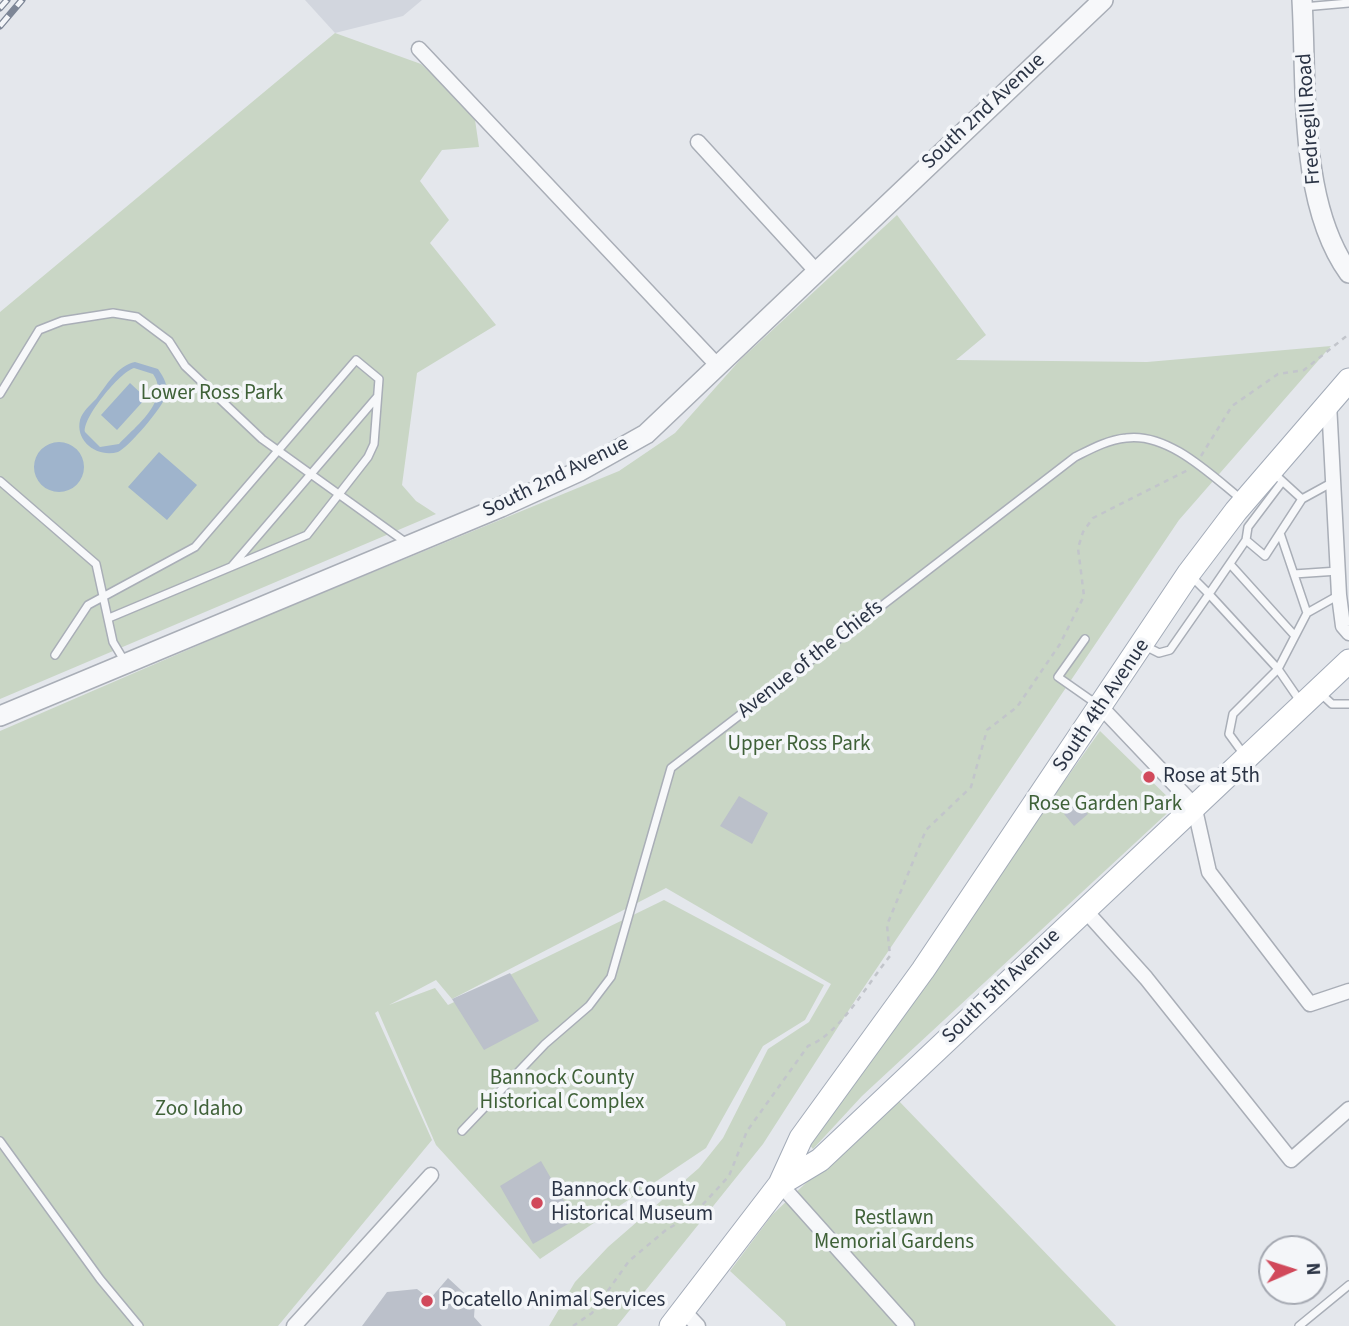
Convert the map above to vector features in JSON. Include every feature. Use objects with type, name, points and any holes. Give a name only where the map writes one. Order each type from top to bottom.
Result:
[{"type":"main road","name":"South 4th Avenue","points":[[780,1184],[802,1138],[923,970],[1189,573],[1245,501],[1277,475],[1329,402],[1349,380]]},
{"type":"main road","name":"South 5th Avenue","points":[[684,1321],[780,1184],[820,1160],[1194,805],[1246,757],[1317,700],[1349,661]]},
{"type":"street","name":"South 2nd Avenue","points":[[0,716],[580,471],[646,434],[1103,0]]},
{"type":"street","name":"Fredregill Road","points":[[1302,4],[1313,190],[1336,254],[1349,273]]},
{"type":"street","points":[[419,49],[717,365]]},
{"type":"street","points":[[698,142],[817,272]]},
{"type":"street","points":[[1329,402],[1339,595],[1343,626],[1349,634]]},
{"type":"street","points":[[1101,707],[1194,805],[1209,872],[1310,1004],[1349,991]]},
{"type":"street","points":[[1084,909],[1146,978],[1290,1160],[1349,1109]]},
{"type":"street","points":[[294,1326],[431,1175]]},
{"type":"street","points":[[780,1184],[907,1326]]},
{"type":"lane","points":[[1302,4],[1349,3]]},
{"type":"lane","points":[[0,394],[39,330],[62,321],[113,313],[137,317],[169,341],[185,366],[278,451],[408,544]]},
{"type":"lane","points":[[55,655],[88,605],[195,547],[356,360],[379,379],[374,444],[307,535],[108,618]]},
{"type":"lane","points":[[230,569],[309,473],[378,396]]},
{"type":"lane","name":"Avenue of the Chiefs","points":[[462,1131],[545,1044],[589,1006],[611,977],[671,768],[1074,457],[1103,443],[1127,437],[1144,438],[1165,446],[1197,465],[1245,501]]},
{"type":"lane","points":[[1143,645],[1159,653],[1170,650],[1246,540],[1248,527],[1277,475],[1302,499]]},
{"type":"lane","points":[[0,481],[96,564],[113,642],[125,662]]},
{"type":"lane","points":[[1246,540],[1265,556],[1302,499],[1333,482]]},
{"type":"lane","points":[[1280,533],[1307,612]]},
{"type":"lane","points":[[1230,564],[1295,636]]},
{"type":"lane","points":[[1294,574],[1338,571]]},
{"type":"lane","points":[[1189,573],[1278,669],[1317,700],[1349,704]]},
{"type":"lane","points":[[1246,757],[1228,734],[1233,714],[1278,669],[1307,612],[1339,595]]},
{"type":"lane","points":[[1085,639],[1058,677],[1101,707]]},
{"type":"lane","points":[[0,1141],[100,1279],[139,1326]]},
{"type":"lane","points":[[1299,1326],[1349,1285]]},
{"type":"path","points":[[573,1326],[592,1313],[629,1261],[666,1230],[695,1213],[729,1176],[747,1131],[808,1046],[822,1041],[890,956],[887,925],[926,830],[971,787],[987,730],[1017,707],[1060,644],[1084,596],[1078,548],[1083,532],[1093,518],[1197,465],[1232,406],[1278,374],[1304,370],[1349,334]]},
{"type":"shaded area","points":[[305,0],[422,0],[403,16],[335,33]]},
{"type":"green space","name":"Lower Ross Park","points":[[335,33],[421,64],[474,113],[479,147],[442,150],[420,181],[449,220],[430,243],[496,325],[417,373],[402,485],[416,501],[436,514],[0,699],[0,312]]},
{"type":"green space","points":[[897,215],[986,335],[956,360],[1147,362],[1331,346],[1179,520],[856,999],[763,1144],[617,1326],[549,1326],[575,1282],[608,1247],[699,1168],[723,1138],[768,1049],[809,1022],[831,984],[666,888],[452,999],[436,980],[389,1005],[435,988],[448,1005],[664,900],[824,985],[805,1020],[763,1046],[706,1148],[540,1259],[436,1145],[378,1011],[375,1013],[432,1140],[278,1326],[0,1326],[0,731],[259,619],[619,471],[675,433],[740,360]]},
{"type":"green space","name":"Rose Garden Park","points":[[1100,731],[1176,805],[862,1096],[813,1149],[808,1143]]},
{"type":"green space","name":"Restlawn Memorial Gardens","points":[[896,1098],[1116,1326],[786,1326],[785,1322],[730,1271],[772,1215]]},
{"type":"water","points":[[135,362],[158,369],[165,381],[166,395],[153,417],[123,449],[103,453],[85,441],[79,428],[80,420],[84,411],[113,377]],"holes":[[[134,368],[153,374],[158,393],[149,412],[119,444],[100,447],[85,432],[96,406],[128,371]]]},
{"type":"water","points":[[130,383],[146,398],[117,430],[101,415]]},
{"type":"water","points":[[59,442],[76,450],[84,467],[76,484],[59,492],[42,484],[34,467],[42,450]]},
{"type":"water","points":[[159,452],[197,485],[167,520],[128,487]]},
{"type":"building","points":[[739,796],[768,813],[752,844],[720,826]]},
{"type":"building","points":[[1077,802],[1088,814],[1074,826],[1064,814]]},
{"type":"building","points":[[510,973],[539,1021],[484,1050],[452,999]]},
{"type":"building","name":"Bannock County Historical Museum","points":[[541,1161],[575,1220],[533,1244],[500,1186]]},
{"type":"building","name":"Pocatello Animal Services","points":[[448,1278],[475,1303],[474,1317],[482,1326],[362,1326],[387,1292],[417,1289],[430,1299]]},
{"type":"railway","points":[[0,8],[7,0]]},
{"type":"railway","points":[[0,26],[22,0]]},
{"type":"place","name":"Rose at 5th","points":[[1149,777]]},
{"type":"place","name":"Bannock County Historical Museum","points":[[537,1203]]},
{"type":"place","name":"Pocatello Animal Services","points":[[427,1301]]},
{"type":"park label","name":"Upper Ross Park","points":[[799,745]]},
{"type":"park label","name":"Bannock County Historical Complex","points":[[562,1091]]},
{"type":"park label","name":"Zoo Idaho","points":[[199,1110]]}]
